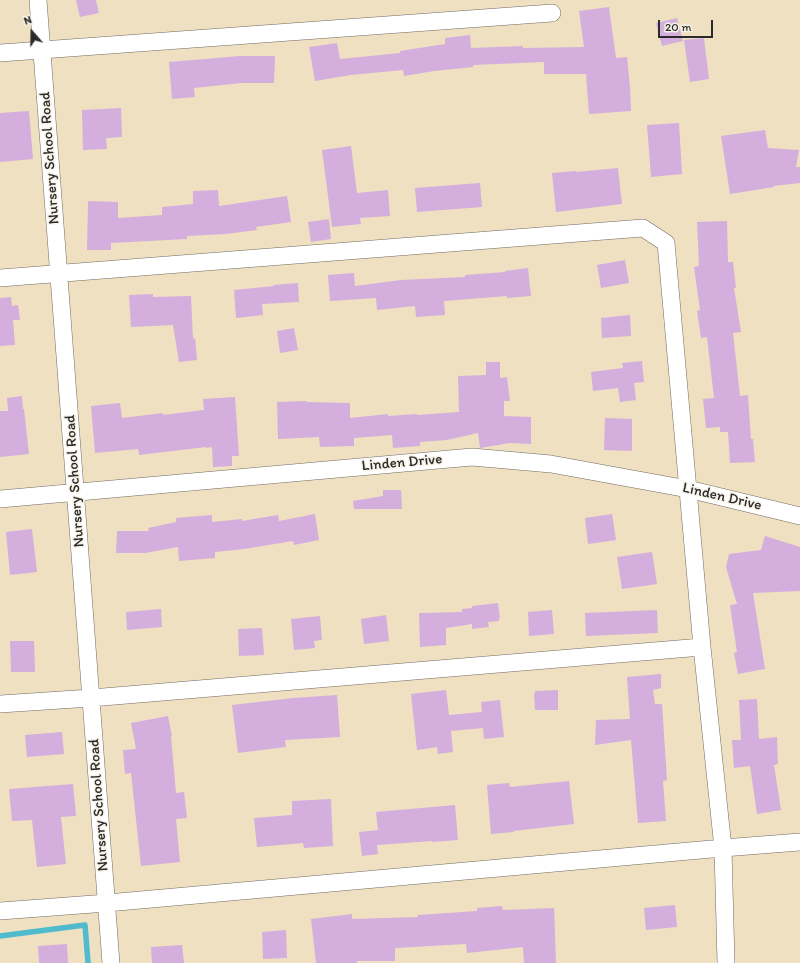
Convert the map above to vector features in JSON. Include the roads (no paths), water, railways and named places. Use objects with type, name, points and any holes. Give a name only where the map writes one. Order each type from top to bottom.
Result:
[{"type":"street","name":"Nursery School Road","points":[[38,0],[111,963]]},
{"type":"street","points":[[0,53],[552,12]]},
{"type":"street","points":[[0,278],[643,228],[666,244],[702,647],[723,848],[726,963]]},
{"type":"street","name":"Linden Drive","points":[[0,499],[472,457],[551,464],[688,489],[800,516]]},
{"type":"street","points":[[0,704],[91,698],[702,647]]},
{"type":"street","points":[[0,911],[107,903],[800,842]]},
{"type":"waterway","points":[[0,936],[85,925],[88,963]]}]
